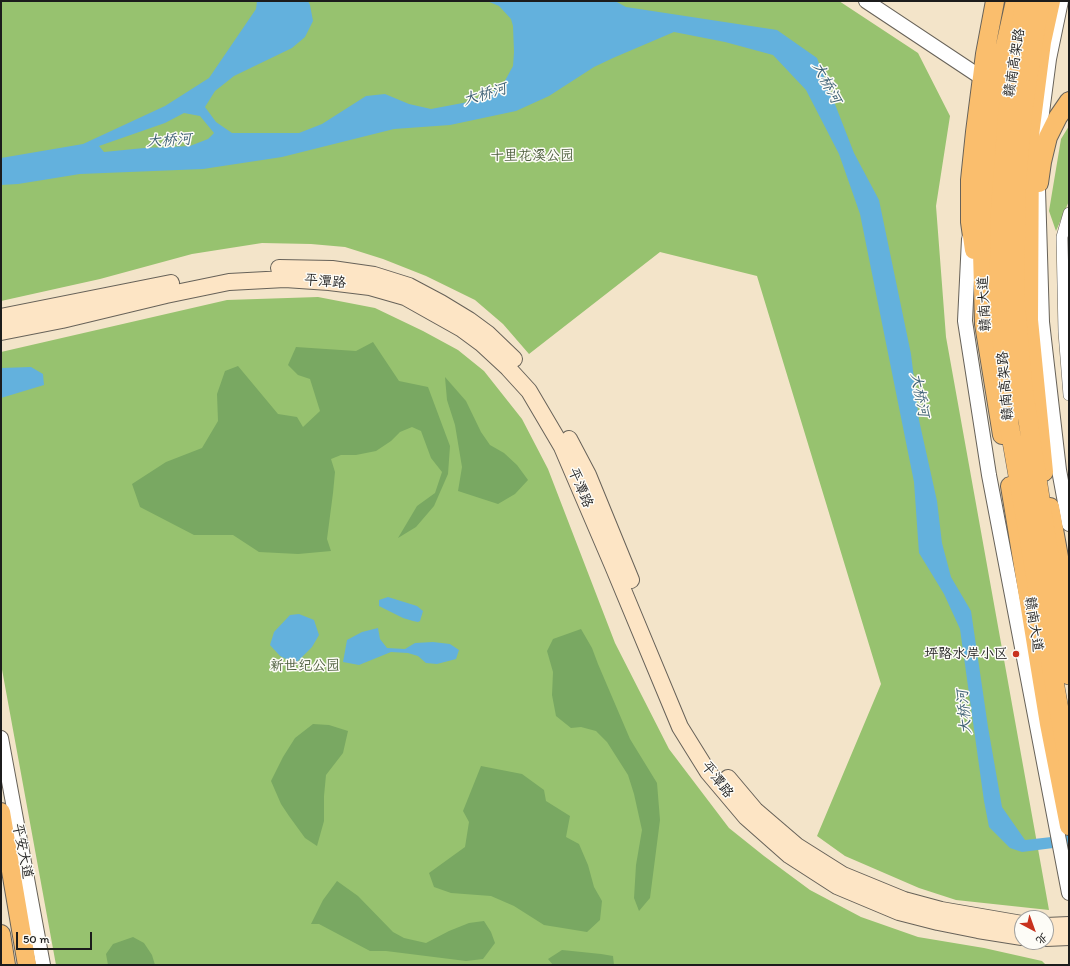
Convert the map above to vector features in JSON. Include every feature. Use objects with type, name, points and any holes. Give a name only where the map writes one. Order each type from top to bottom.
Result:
[{"type":"highway","name":"赣南高架路","points":[[1025,1],[1008,109],[1000,215],[999,304],[1009,424],[1069,768]]},
{"type":"highway","name":"赣南高架路","points":[[1042,1],[1036,26],[1023,109],[1016,188],[1015,298],[1023,388],[1069,675]]},
{"type":"main road","points":[[984,324],[970,222],[970,180],[975,132],[985,80],[985,54],[995,1]]},
{"type":"main road","name":"赣南大道","points":[[1015,1],[1002,59],[985,193],[982,252],[984,324],[1032,616],[1043,724],[1069,826]]},
{"type":"main road","points":[[1051,1],[1042,42],[1030,135],[1029,320],[1044,470],[1069,613]]},
{"type":"main road","points":[[1029,320],[1033,240],[1042,162],[1048,137],[1058,117],[1069,101]]},
{"type":"main road","name":"平潭路","points":[[1,317],[232,271],[286,268],[332,269],[374,275],[409,286],[441,303],[469,320],[488,334],[510,355],[536,384],[554,413],[588,475],[690,722],[716,765],[755,810],[797,846],[843,875],[904,900],[941,910],[1014,923]]},
{"type":"main road","name":"平潭路","points":[[1,332],[62,320],[166,295],[229,282],[285,278],[370,287],[405,297],[456,325],[481,343],[508,368],[529,392],[562,447],[614,566],[680,727],[708,772],[746,817],[789,855],[837,886],[899,912],[938,922],[1014,936]]},
{"type":"main road","name":"平安大道","points":[[1,812],[27,965]]},
{"type":"main road","points":[[1054,926],[1069,925]]},
{"type":"main road","points":[[1,934],[6,965]]},
{"type":"main road","points":[[1054,938],[1069,937]]},
{"type":"street","points":[[866,1],[985,80],[1004,1]]},
{"type":"street","points":[[1061,1],[1049,59],[1040,128],[1038,195],[1042,322],[1059,470],[1069,524]]},
{"type":"street","points":[[1069,213],[1062,237],[1064,332],[1069,395]]},
{"type":"street","points":[[970,222],[964,321],[989,475],[1043,724],[1069,892]]},
{"type":"street","name":"平安大道","points":[[1,738],[43,965]]},
{"type":"green space","name":"十里花溪公园","points":[[1,1],[839,1],[918,53],[950,116],[936,206],[946,337],[1049,910],[956,900],[919,888],[845,856],[817,836],[881,684],[757,276],[660,252],[529,354],[503,324],[475,300],[426,276],[383,259],[345,247],[311,244],[262,243],[192,254],[100,279],[1,301]]},
{"type":"green space","points":[[1069,126],[1069,201],[1056,231],[1049,211],[1061,139]]},
{"type":"green space","name":"新世纪公园","points":[[318,297],[375,308],[458,350],[484,371],[522,419],[548,469],[615,643],[669,749],[729,828],[810,890],[861,917],[918,937],[984,948],[1042,961],[1046,965],[56,965],[1,664],[1,352],[227,300]]},
{"type":"green space","points":[[373,342],[399,381],[428,387],[450,446],[448,474],[434,506],[416,527],[398,538],[417,506],[435,493],[442,472],[431,458],[421,431],[412,427],[400,432],[391,441],[376,451],[356,455],[341,455],[331,459],[335,472],[327,539],[331,551],[298,554],[259,552],[233,535],[194,535],[140,507],[132,484],[166,462],[202,448],[218,421],[217,394],[225,371],[238,366],[278,414],[297,417],[303,427],[320,411],[310,379],[298,375],[288,365],[296,347],[356,351]]},
{"type":"green space","points":[[445,377],[466,401],[481,432],[490,445],[504,453],[517,465],[528,480],[515,494],[498,504],[458,491],[462,467],[455,425],[447,400]]},
{"type":"green space","points":[[581,629],[592,648],[630,739],[657,783],[660,820],[650,898],[639,911],[634,898],[636,865],[642,830],[628,775],[607,742],[596,731],[581,727],[571,728],[556,716],[552,695],[553,672],[547,651],[553,639]]},
{"type":"green space","points":[[313,724],[329,725],[348,731],[343,753],[326,775],[324,821],[317,846],[305,838],[289,816],[281,804],[271,781],[283,757],[295,738]]},
{"type":"green space","points":[[481,766],[522,774],[544,790],[546,801],[570,816],[566,837],[579,844],[588,865],[594,887],[602,901],[600,920],[587,932],[544,925],[514,906],[491,896],[451,893],[434,887],[429,873],[465,847],[469,822],[463,811]]},
{"type":"green space","points":[[337,881],[358,896],[393,932],[404,938],[426,943],[469,923],[484,921],[491,932],[495,943],[483,959],[466,961],[386,951],[370,951],[319,924],[311,924],[323,900]]},
{"type":"green space","points":[[133,937],[144,943],[152,955],[155,965],[108,965],[106,954],[113,944]]},
{"type":"green space","points":[[562,950],[613,956],[614,965],[553,965],[548,959]]},
{"type":"water","name":"大桥河","points":[[257,1],[308,1],[313,21],[305,37],[292,48],[234,76],[215,91],[205,107],[216,122],[232,133],[299,133],[322,124],[366,96],[385,94],[409,104],[431,109],[468,102],[501,88],[513,66],[513,26],[511,19],[499,6],[487,1],[615,1],[626,7],[777,30],[817,58],[854,153],[879,200],[911,354],[919,420],[937,501],[942,543],[951,577],[971,611],[988,727],[1002,807],[1025,840],[1069,835],[1069,846],[1022,852],[1010,848],[989,827],[960,629],[944,594],[919,553],[914,482],[860,214],[839,154],[806,90],[773,55],[725,42],[674,32],[594,67],[549,96],[516,111],[450,125],[394,129],[282,157],[203,169],[80,174],[18,184],[1,185],[1,158],[83,144],[165,106],[209,78],[256,9]],"holes":[[[184,113],[200,116],[214,133],[208,139],[190,146],[144,148],[104,152],[99,146],[165,123]]]},
{"type":"water","points":[[31,367],[43,374],[44,385],[1,398],[1,368]]},
{"type":"water","points":[[388,597],[417,606],[423,611],[420,621],[418,622],[403,618],[379,606],[379,600]]},
{"type":"water","points":[[299,614],[314,620],[319,635],[312,647],[297,662],[292,662],[280,656],[270,645],[274,632],[290,615]]},
{"type":"water","points":[[378,628],[380,639],[387,648],[405,649],[415,643],[433,642],[450,644],[459,650],[456,659],[437,664],[426,663],[418,656],[408,653],[391,652],[359,665],[343,662],[347,640],[362,632]]},
{"type":"place","name":"坪路水岸小区","points":[[1016,654]]}]
